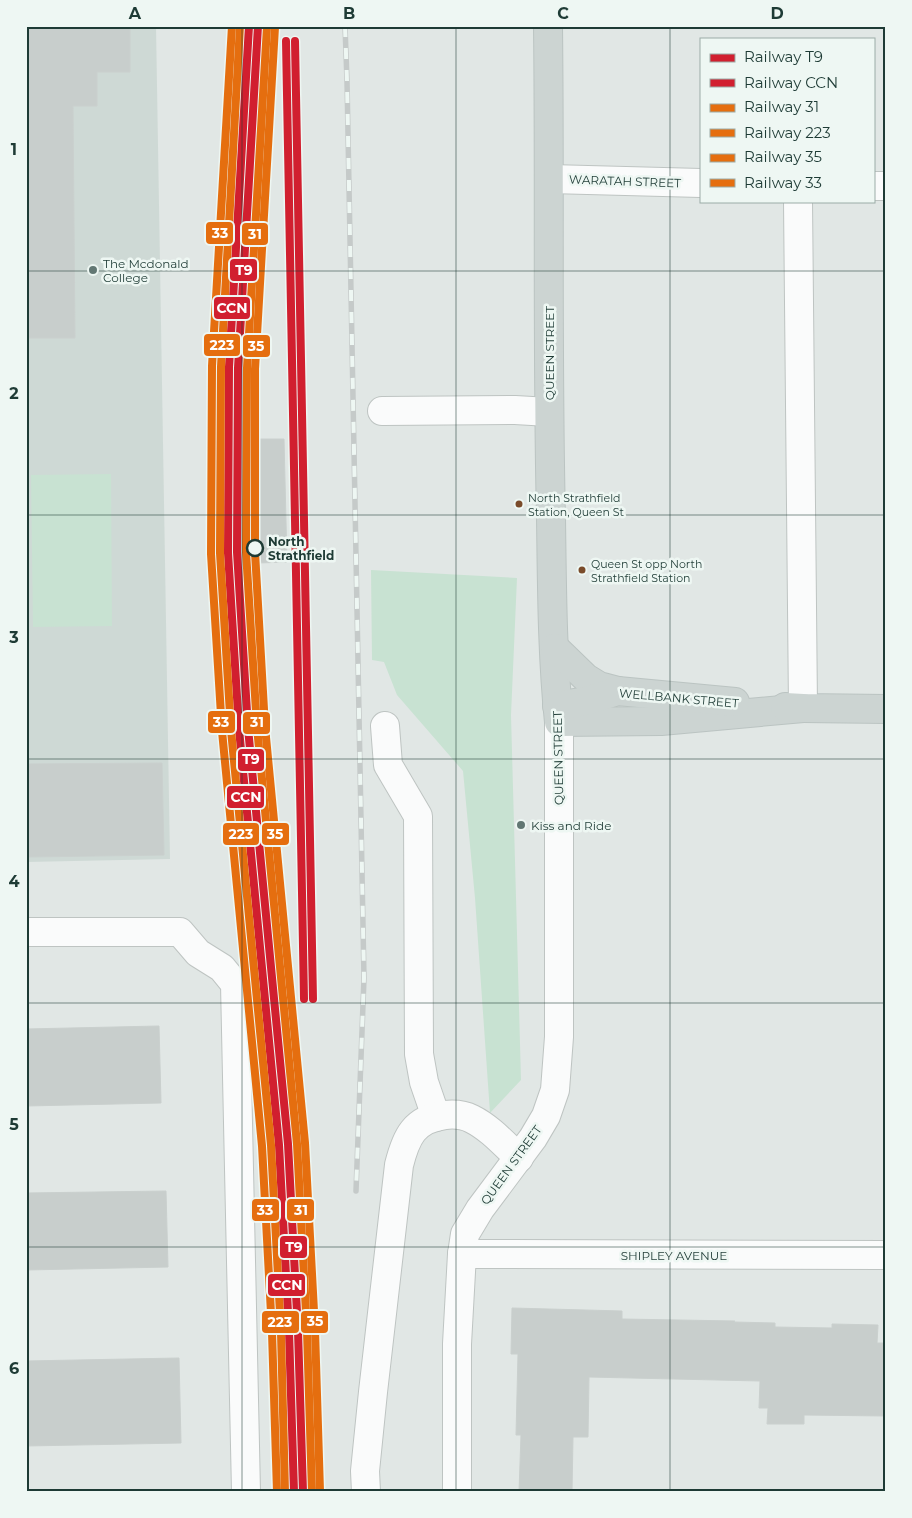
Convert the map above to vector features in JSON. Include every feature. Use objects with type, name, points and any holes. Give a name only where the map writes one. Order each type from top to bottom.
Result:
[{"type":"main road","name":"QUEEN STREET","points":[[548,26],[550,179],[548,412],[558,714]]},
{"type":"main road","points":[[555,648],[586,678],[599,686],[618,691]]},
{"type":"main road","name":"WELLBANK STREET","points":[[558,714],[586,701],[618,691],[803,708],[886,709]]},
{"type":"main road","name":"WELLBANK STREET","points":[[558,714],[661,721],[803,708]]},
{"type":"street","name":"WARATAH STREET","points":[[550,179],[700,183]]},
{"type":"street","points":[[798,202],[803,708]]},
{"type":"street","points":[[382,411],[515,410],[548,412]]},
{"type":"street","name":"QUEEN STREET","points":[[457,1492],[457,1344],[462,1254],[465,1234],[475,1217],[519,1158],[546,1116],[555,1090],[558,1063],[558,714]]},
{"type":"street","points":[[384,726],[388,765],[418,816],[419,1054],[424,1082],[436,1117]]},
{"type":"street","points":[[26,932],[180,932],[198,953],[222,968],[234,984],[246,1492]]},
{"type":"street","points":[[366,1492],[365,1471],[373,1392],[399,1165],[404,1144],[413,1130],[422,1123],[436,1117],[448,1115],[465,1116],[492,1132],[519,1158]]},
{"type":"street","name":"SHIPLEY AVENUE","points":[[462,1254],[886,1255]]},
{"type":"shaded area","name":"The Mcdonald College","points":[[26,26],[156,26],[170,859],[26,862]]},
{"type":"green space","points":[[111,474],[112,626],[33,627],[31,475]]},
{"type":"green space","points":[[371,570],[517,578],[511,715],[521,1080],[490,1113],[475,898],[463,771],[397,695],[384,662],[372,660]]},
{"type":"building","points":[[26,26],[130,26],[130,72],[97,72],[97,106],[73,106],[75,338],[26,338]]},
{"type":"building","points":[[255,439],[284,439],[287,562],[258,563]]},
{"type":"building","points":[[162,763],[164,855],[26,857],[26,764]]},
{"type":"building","points":[[159,1026],[161,1103],[26,1106],[26,1029]]},
{"type":"building","points":[[166,1191],[168,1267],[26,1270],[26,1193]]},
{"type":"building","points":[[512,1308],[622,1311],[622,1319],[775,1323],[775,1327],[832,1328],[832,1324],[878,1325],[877,1343],[886,1343],[886,1416],[804,1415],[804,1424],[767,1424],[768,1408],[759,1408],[760,1381],[589,1377],[588,1437],[573,1437],[572,1492],[519,1492],[521,1435],[516,1435],[518,1354],[511,1354]]},
{"type":"building","points":[[179,1358],[181,1443],[26,1446],[26,1361]]},
{"type":"railway","points":[[235,26],[213,354],[212,541],[222,702],[253,997],[266,1149],[276,1333],[280,1492]]},
{"type":"railway","points":[[345,26],[364,978],[356,1191]]},
{"type":"rail line","name":"33","points":[[232,26],[212,366],[211,554],[222,731],[262,1146],[272,1332],[277,1492]]},
{"type":"rail line","name":"223","points":[[240,26],[221,367],[220,553],[231,730],[271,1145],[281,1332],[285,1492]]},
{"type":"rail line","name":"CCN","points":[[249,26],[229,367],[228,553],[239,729],[279,1145],[289,1331],[294,1492]]},
{"type":"rail line","name":"T9","points":[[258,26],[238,368],[237,552],[248,728],[288,1144],[298,1331],[303,1492]]},
{"type":"rail line","name":"31","points":[[267,27],[247,368],[246,552],[257,727],[297,1144],[307,1331],[312,1492]]},
{"type":"rail line","name":"35","points":[[275,27],[255,369],[255,552],[265,727],[305,1143],[315,1330],[320,1491]]},
{"type":"rail line","name":"CCN","points":[[286,41],[304,999]]},
{"type":"rail line","name":"T9","points":[[295,41],[313,999]]},
{"type":"place","name":"The Mcdonald College","points":[[93,270]]},
{"type":"place","name":"North Strathfield Station, Queen St","points":[[519,504]]},
{"type":"place","name":"North Strathfield","points":[[255,548]]},
{"type":"place","name":"Queen St opp North Strathfield Station","points":[[582,570]]},
{"type":"place","name":"Kiss and Ride","points":[[521,825]]}]
